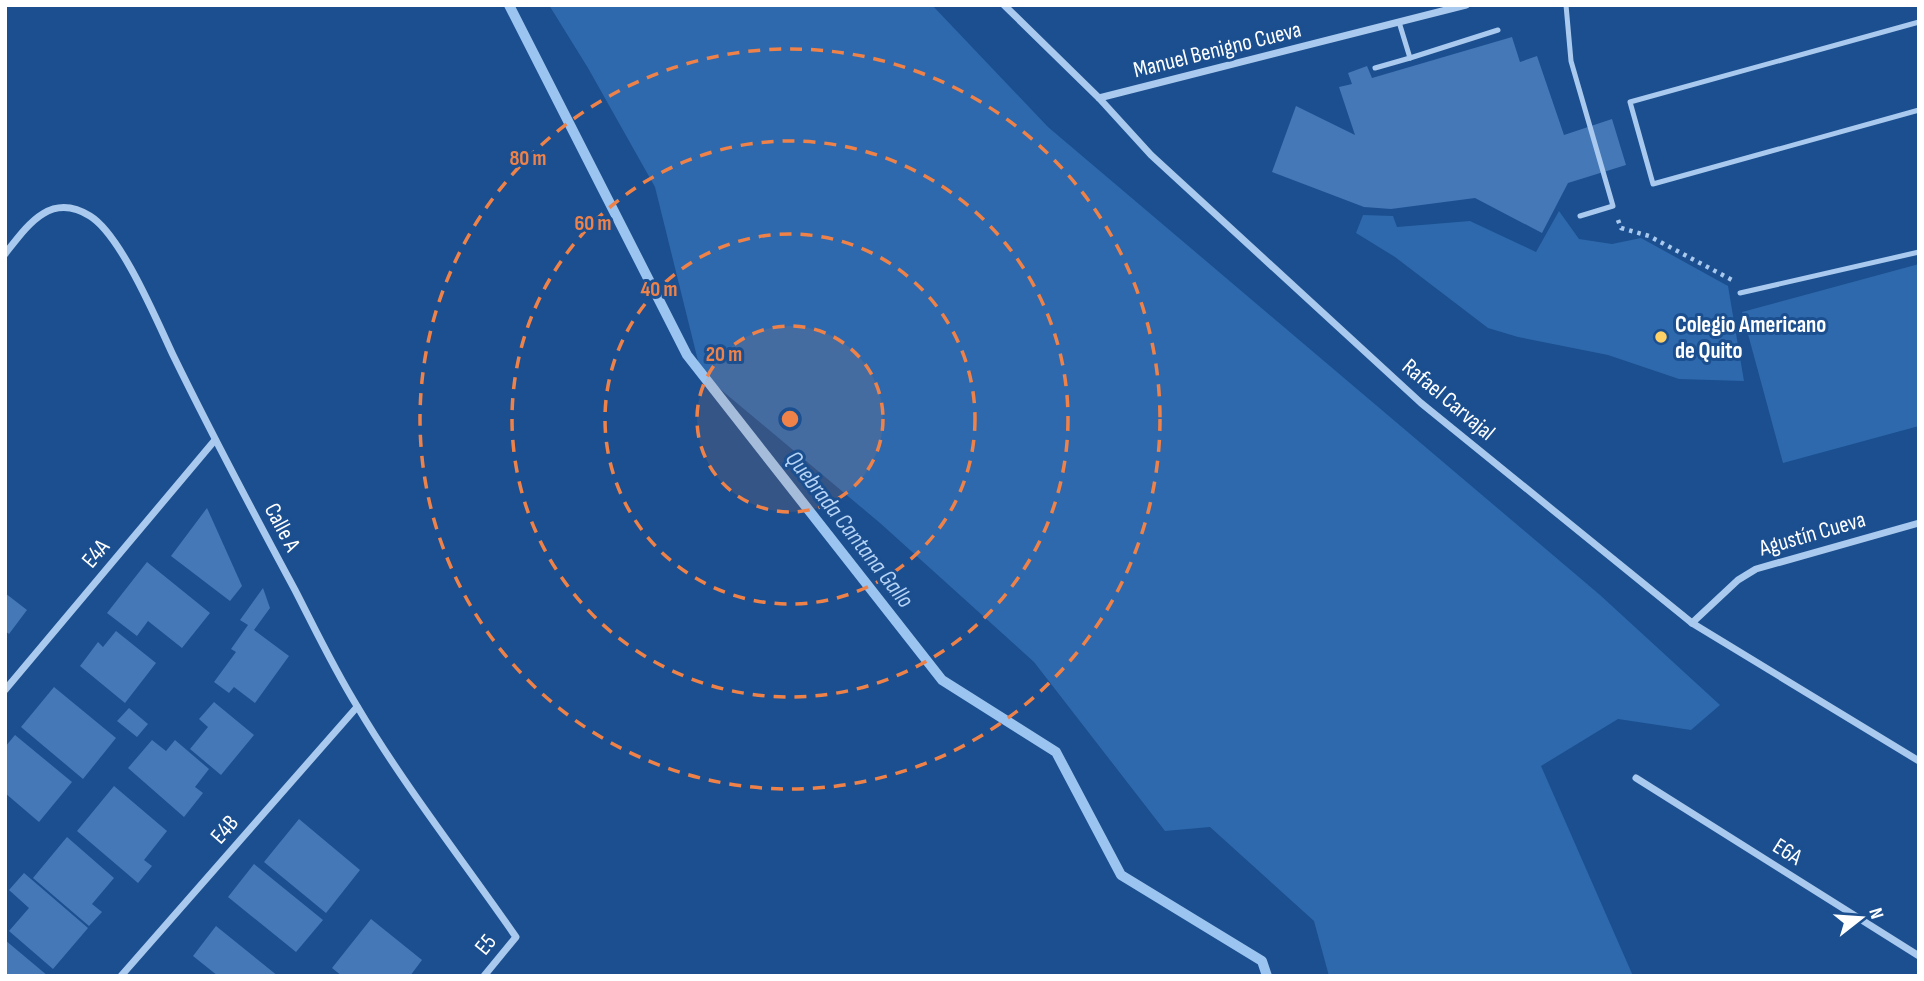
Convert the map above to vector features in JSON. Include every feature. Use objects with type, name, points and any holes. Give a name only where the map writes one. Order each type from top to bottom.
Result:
[{"type":"street","name":"Rafael Carvajal","points":[[1004,5],[1099,98],[1151,155],[1421,403],[1692,623],[1919,761]]},
{"type":"street","name":"Manuel Benigno Cueva","points":[[1099,98],[1465,5]]},
{"type":"street","name":"Calle A","points":[[5,254],[30,221],[43,212],[60,208],[76,209],[91,217],[104,229],[139,285],[215,440],[357,707],[516,937]]},
{"type":"street","name":"E4A","points":[[5,690],[215,440]]},
{"type":"street","name":"Agustín Cueva","points":[[1692,623],[1738,580],[1756,569],[1919,523]]},
{"type":"street","name":"E4B","points":[[121,976],[357,707]]},
{"type":"street","name":"E6A","points":[[1636,778],[1919,956]]},
{"type":"street","name":"E5","points":[[484,976],[516,937]]},
{"type":"lane","points":[[1566,5],[1571,61],[1613,206],[1580,216]]},
{"type":"lane","points":[[1399,22],[1410,58]]},
{"type":"lane","points":[[1919,22],[1630,102],[1653,184],[1919,110]]},
{"type":"lane","points":[[1375,68],[1498,30]]},
{"type":"lane","points":[[1740,293],[1919,252]]},
{"type":"path","points":[[1613,206],[1621,228],[1649,236],[1723,277],[1759,289]]},
{"type":"shaded area","points":[[549,5],[932,5],[1048,127],[1600,595],[1720,705],[1691,730],[1618,719],[1541,766],[1633,976],[1329,976],[1314,921],[1210,827],[1165,831],[1034,662],[880,523],[701,373],[655,187]]},
{"type":"shaded area","points":[[1559,211],[1579,239],[1612,244],[1641,238],[1728,286],[1744,381],[1679,379],[1608,355],[1518,337],[1488,328],[1395,257],[1356,233],[1363,215],[1393,216],[1397,227],[1470,221],[1536,252]]},
{"type":"shaded area","points":[[1919,264],[1919,426],[1783,463],[1742,312]]},
{"type":"building","points":[[1512,37],[1520,62],[1537,56],[1564,135],[1612,119],[1626,165],[1568,183],[1542,233],[1475,198],[1391,209],[1364,207],[1272,172],[1296,106],[1355,135],[1339,87],[1352,84],[1348,73],[1367,66],[1372,78]]},
{"type":"building","points":[[207,508],[242,586],[230,601],[171,556]]},
{"type":"building","points":[[147,562],[210,613],[182,648],[148,621],[137,636],[107,613]]},
{"type":"building","points":[[263,588],[270,608],[254,630],[289,656],[255,703],[234,687],[229,693],[214,682],[236,652],[231,649],[248,625],[240,620]]},
{"type":"building","points":[[5,593],[27,610],[9,634],[5,631]]},
{"type":"building","points":[[116,631],[156,663],[125,703],[80,666],[98,642],[103,647]]},
{"type":"building","points":[[54,687],[116,738],[83,779],[21,727]]},
{"type":"building","points":[[214,702],[254,735],[221,775],[190,749],[208,727],[199,719]]},
{"type":"building","points":[[129,708],[148,724],[137,737],[117,721]]},
{"type":"building","points":[[15,735],[72,782],[39,822],[5,793],[5,747]]},
{"type":"building","points":[[152,740],[166,751],[175,740],[209,769],[195,787],[203,793],[184,817],[128,768]]},
{"type":"building","points":[[114,786],[167,831],[144,860],[152,866],[138,883],[77,831]]},
{"type":"building","points":[[299,819],[360,870],[326,913],[264,862]]},
{"type":"building","points":[[67,837],[114,878],[92,904],[102,912],[89,926],[33,878]]},
{"type":"building","points":[[254,864],[323,920],[296,952],[228,897]]},
{"type":"building","points":[[24,873],[88,928],[53,969],[9,931],[29,908],[9,890]]},
{"type":"building","points":[[371,919],[422,960],[410,976],[342,976],[332,968]]},
{"type":"building","points":[[216,926],[278,976],[218,976],[193,956]]},
{"type":"building","points":[[5,940],[48,976],[5,976]]},
{"type":"waterway","name":"Quebrada Cantana Gallo","points":[[509,5],[687,355],[942,680],[1056,752],[1121,875],[1262,961],[1267,976]]},
{"type":"place","name":"Colegio Americano de Quito","points":[[1661,337]]}]
